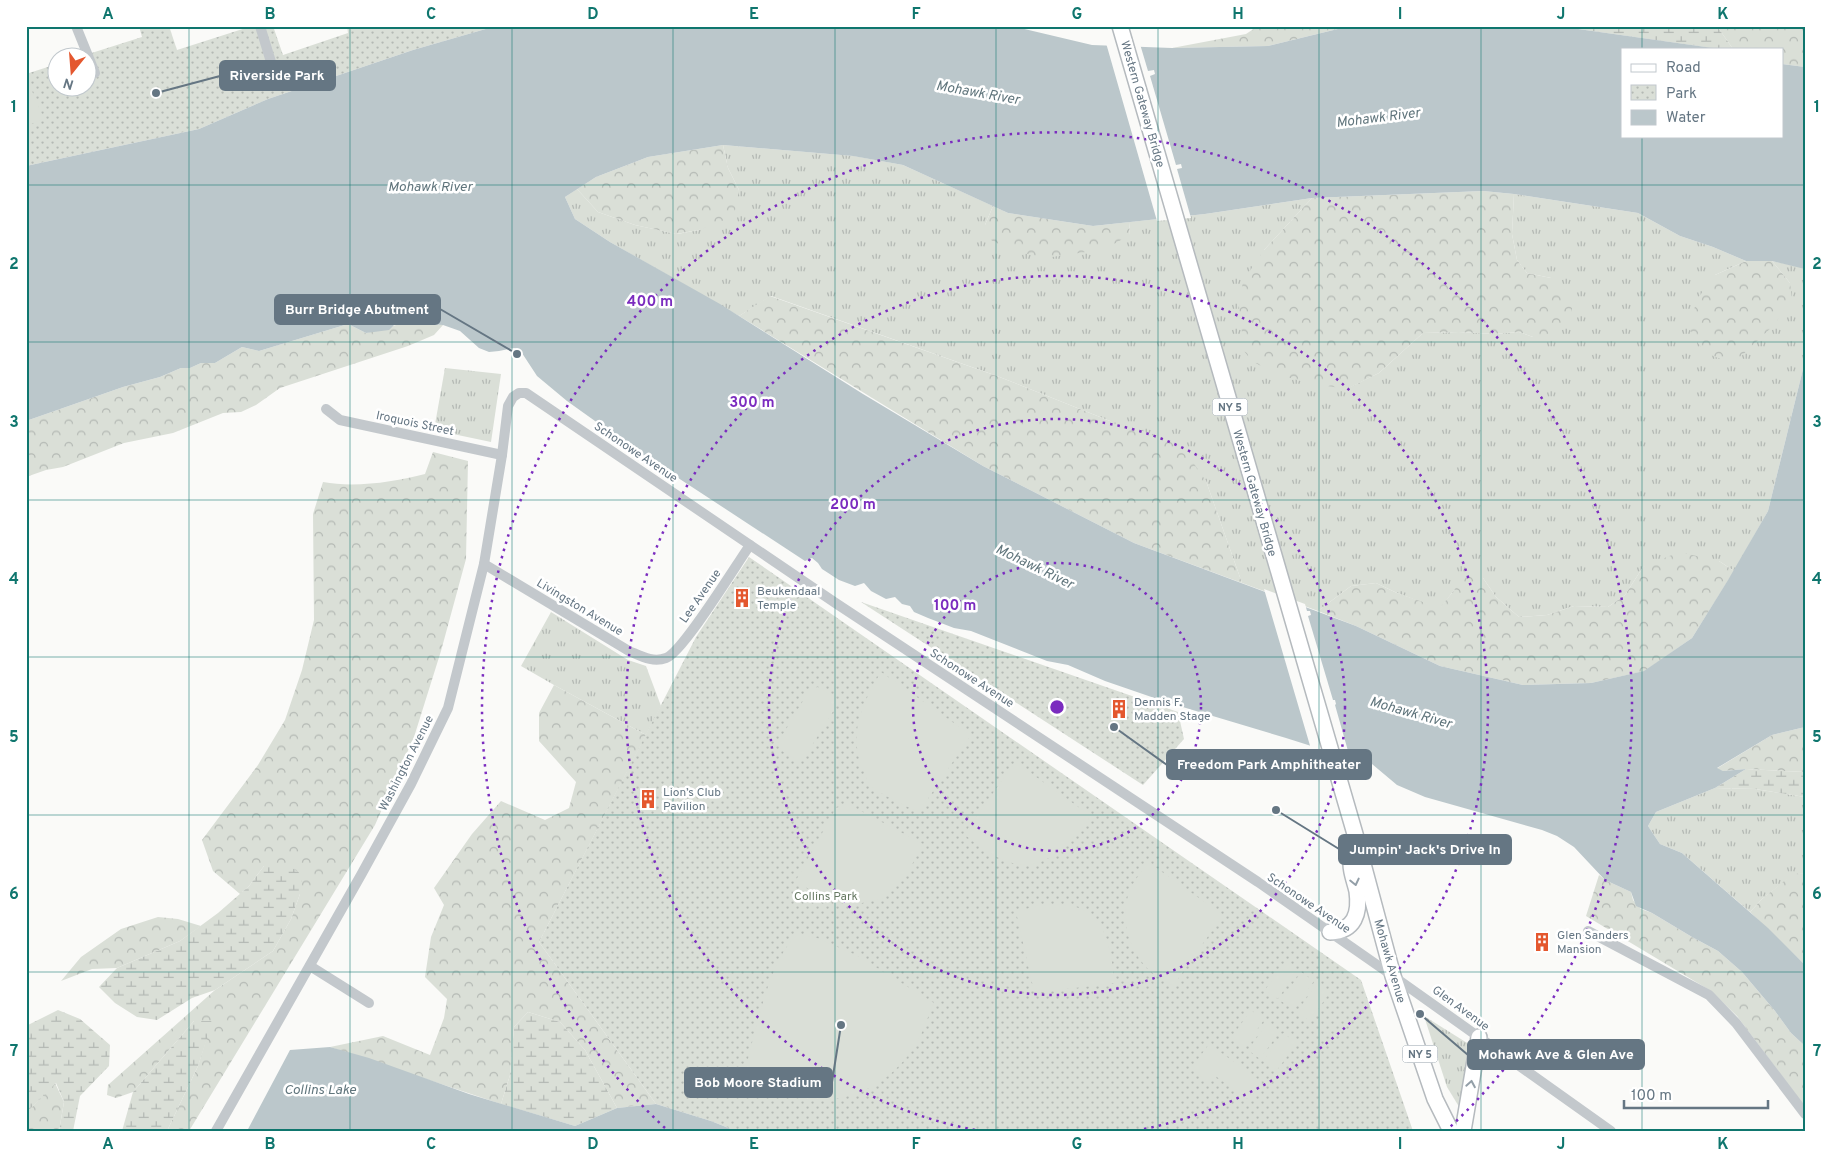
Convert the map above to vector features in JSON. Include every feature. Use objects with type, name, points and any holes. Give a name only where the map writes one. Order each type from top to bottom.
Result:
[{"type":"main road","name":"Western Gateway Bridge","points":[[1120,26],[1340,788]]},
{"type":"main road","name":"Mohawk Avenue","points":[[1340,788],[1355,834],[1393,976],[1435,1099],[1451,1131]]},
{"type":"main road","points":[[1330,932],[1340,932],[1347,928],[1355,919],[1357,892],[1351,864],[1355,834]]},
{"type":"main road","points":[[1463,1131],[1479,1036]]},
{"type":"street","points":[[76,26],[85,48]]},
{"type":"street","points":[[260,26],[275,75]]},
{"type":"street","name":"Washington Avenue","points":[[216,1131],[411,784],[448,708],[484,564],[502,456],[508,406],[513,397],[519,393],[526,393],[538,400]]},
{"type":"street","name":"Schonowe Avenue","points":[[538,400],[750,545],[1132,798],[1393,976]]},
{"type":"street","name":"Iroquois Street","points":[[326,409],[340,420],[502,456]]},
{"type":"street","name":"Lee Avenue","points":[[666,658],[677,650],[700,620],[750,545]]},
{"type":"street","name":"Livingston Avenue","points":[[484,564],[629,651],[650,660],[666,658]]},
{"type":"street","points":[[1588,931],[1709,995],[1736,1023],[1805,1114]]},
{"type":"street","points":[[310,966],[369,1004]]},
{"type":"street","name":"Glen Avenue","points":[[1393,976],[1611,1131]]},
{"type":"green space","points":[[139,26],[169,26],[177,50],[252,26],[273,26],[283,55],[348,33],[347,26],[496,26],[413,50],[268,99],[199,129],[26,166],[26,74],[48,67],[48,98],[98,98],[98,51],[142,37]]},
{"type":"green space","points":[[1258,26],[1350,26],[1268,46],[1172,48],[1246,34]]},
{"type":"green space","points":[[1557,26],[1717,26],[1732,48],[1712,48]]},
{"type":"green space","points":[[1717,26],[1805,26],[1805,67],[1784,64],[1784,48],[1732,48]]},
{"type":"green space","points":[[29,84],[44,119],[26,126],[26,85]]},
{"type":"green space","points":[[723,145],[854,156],[903,165],[993,206],[985,225],[1129,235],[1130,222],[1205,214],[1312,198],[1264,250],[1346,389],[1379,373],[1423,333],[1459,332],[1494,334],[1519,332],[1533,337],[1551,278],[1527,273],[1517,260],[1512,234],[1514,194],[1638,213],[1680,236],[1746,261],[1715,275],[1790,283],[1772,261],[1801,267],[1805,269],[1805,361],[1768,511],[1734,571],[1719,561],[1643,567],[1625,595],[1608,607],[1574,606],[1547,615],[1519,617],[1496,597],[1483,578],[1454,590],[1440,609],[1376,583],[1351,586],[1318,611],[1242,583],[1206,481],[1110,421],[997,376],[771,296],[739,316],[610,242],[575,219],[565,197],[577,189],[598,212],[635,225],[677,234],[699,230],[739,190],[728,168]]},
{"type":"green space","points":[[723,145],[728,168],[739,190],[734,216],[699,230],[676,234],[635,225],[598,212],[577,189],[596,177],[648,157]]},
{"type":"green space","points":[[1483,191],[1514,194],[1512,234],[1517,260],[1527,273],[1551,278],[1572,296],[1572,317],[1553,333],[1533,337],[1519,332],[1494,334],[1459,332],[1423,333],[1379,373],[1347,389],[1307,383],[1274,373],[1252,361],[1244,351],[1239,306],[1243,281],[1264,250],[1312,198]]},
{"type":"green space","points":[[993,206],[1008,213],[1093,226],[1130,222],[1129,235],[1106,249],[1045,258],[1010,250],[991,240],[985,225]]},
{"type":"green space","points":[[1746,261],[1772,261],[1790,283],[1792,299],[1774,325],[1735,362],[1717,358],[1706,352],[1688,327],[1698,298],[1715,275]]},
{"type":"green space","points":[[770,296],[997,376],[1110,421],[1179,442],[1206,481],[1242,583],[1134,543],[983,466],[739,316]]},
{"type":"green space","points":[[415,320],[424,324],[443,325],[434,335],[408,346],[280,388],[256,405],[241,412],[223,413],[173,433],[124,443],[63,467],[46,470],[26,477],[26,421],[123,387],[160,377],[181,368],[190,368],[201,363],[215,363],[242,347],[259,351],[348,324],[366,333]]},
{"type":"green space","points":[[445,368],[501,374],[491,442],[434,430]]},
{"type":"green space","points":[[433,452],[468,461],[466,559],[441,651],[414,737],[375,825],[189,1131],[167,1131],[198,1066],[212,1021],[194,1021],[133,1092],[116,1098],[107,1095],[108,1085],[215,990],[273,951],[291,919],[300,894],[264,866],[249,886],[240,894],[213,871],[202,840],[258,765],[285,720],[302,670],[314,620],[313,514],[323,482],[335,484],[374,483],[425,474]]},
{"type":"green space","points":[[1679,552],[1719,561],[1734,571],[1692,638],[1645,671],[1591,683],[1523,685],[1440,666],[1356,626],[1318,611],[1351,586],[1376,583],[1397,593],[1440,608],[1466,575],[1483,578],[1496,597],[1519,617],[1547,615],[1574,606],[1608,607],[1625,595],[1643,567]]},
{"type":"green space","name":"Collins Park","points":[[749,557],[1361,980],[1413,1131],[736,1131],[656,1104],[539,942],[696,637]]},
{"type":"green space","points":[[861,602],[1178,712],[1184,739],[1143,785]]},
{"type":"green space","points":[[551,612],[628,660],[646,666],[661,706],[646,735],[521,666]]},
{"type":"green space","points":[[881,672],[971,735],[919,812],[887,797],[871,786],[867,781],[858,756],[857,731],[859,719],[868,695]]},
{"type":"green space","points":[[554,685],[646,735],[539,942],[656,1104],[617,1108],[585,1050],[560,1022],[528,1012],[514,1027],[510,1075],[501,1104],[330,1047],[383,1036],[430,1055],[444,1018],[447,999],[425,977],[431,937],[444,905],[434,888],[472,834],[501,801],[545,820],[569,808],[576,782],[539,741],[539,713]]},
{"type":"green space","points":[[818,687],[834,697],[837,705],[806,755],[798,760],[782,751],[779,741],[810,689]]},
{"type":"green space","points":[[1805,727],[1805,772],[1746,769],[1723,771],[1716,769],[1772,735]]},
{"type":"green space","points":[[1015,762],[1091,816],[1076,835],[1061,849],[1047,859],[1033,864],[1018,864],[1002,859],[984,849],[964,834]]},
{"type":"green space","points":[[1746,769],[1805,772],[1805,797],[1755,789],[1715,788]]},
{"type":"green space","points":[[1715,788],[1755,789],[1805,797],[1805,873],[1793,875],[1762,899],[1750,912],[1682,853],[1660,844],[1648,826],[1656,812]]},
{"type":"green space","points":[[848,804],[923,844],[907,874],[884,898],[849,906],[795,882],[836,808]]},
{"type":"green space","points":[[1148,862],[1223,915],[1173,986],[1150,971],[1142,963],[1127,932],[1125,910],[1127,899],[1133,885]]},
{"type":"green space","points":[[264,866],[288,866],[302,874],[300,894],[291,919],[273,951],[215,990],[192,998],[157,1020],[137,1017],[115,1003],[99,987],[117,968],[180,941],[218,913],[249,886]]},
{"type":"green space","points":[[1805,873],[1805,965],[1750,912],[1762,899],[1793,874]]},
{"type":"green space","points":[[1599,875],[1605,880],[1631,892],[1633,900],[1641,909],[1652,913],[1718,951],[1742,972],[1791,1033],[1805,1046],[1805,1107],[1737,1016],[1711,991],[1586,916]]},
{"type":"green space","points":[[1069,905],[1087,912],[1102,928],[1110,949],[1115,983],[1042,992],[1033,987],[1016,912],[1036,906]]},
{"type":"green space","points":[[158,917],[178,919],[201,926],[180,941],[117,968],[92,969],[61,981],[81,957],[121,929]]},
{"type":"green space","points":[[796,936],[817,938],[856,955],[934,1003],[916,1044],[899,1066],[884,1079],[850,1096],[812,1100],[792,1097],[771,1092],[743,1079],[770,982],[786,948]]},
{"type":"green space","points":[[1285,962],[1297,970],[1278,999],[1265,990]]},
{"type":"green space","points":[[1301,972],[1314,981],[1294,1010],[1281,1001]]},
{"type":"green space","points":[[1317,983],[1330,992],[1310,1021],[1297,1012]]},
{"type":"green space","points":[[58,1010],[80,1019],[110,1045],[109,1066],[80,1096],[73,1131],[59,1131],[64,1102],[56,1083],[26,1113],[26,1026]]},
{"type":"green space","points":[[1251,1010],[1264,1020],[1244,1048],[1231,1038]]},
{"type":"green space","points":[[528,1012],[560,1022],[585,1050],[617,1108],[575,1126],[501,1104],[510,1075],[514,1027]]},
{"type":"green space","points":[[1424,1016],[1472,1046],[1461,1110],[1447,1087]]},
{"type":"green space","points":[[194,1021],[213,1021],[198,1066],[167,1131],[122,1131],[133,1092]]},
{"type":"green space","points":[[1268,1022],[1280,1031],[1260,1059],[1248,1050]]},
{"type":"green space","points":[[1283,1033],[1297,1043],[1277,1070],[1263,1061]]},
{"type":"green space","points":[[1209,1044],[1262,1082],[1249,1100],[1214,1075],[1209,1082],[1191,1069]]},
{"type":"green space","points":[[55,1083],[64,1102],[59,1131],[26,1131],[26,1113]]},
{"type":"water","name":"Mohawk River","points":[[496,26],[1012,26],[1092,45],[1172,48],[1268,46],[1350,26],[1557,26],[1713,48],[1621,48],[1621,138],[1784,138],[1784,64],[1805,67],[1805,269],[1772,261],[1746,261],[1680,236],[1638,213],[1514,194],[1483,191],[1312,198],[1205,214],[1093,226],[1008,213],[903,165],[853,156],[723,145],[648,157],[596,177],[565,197],[575,219],[610,242],[720,304],[863,394],[983,466],[1134,543],[1356,626],[1440,666],[1523,685],[1591,683],[1644,671],[1692,638],[1768,511],[1805,361],[1805,727],[1772,735],[1717,768],[1723,771],[1746,769],[1715,788],[1656,812],[1648,826],[1660,844],[1682,853],[1768,928],[1805,965],[1805,1046],[1791,1033],[1742,972],[1718,951],[1652,913],[1636,906],[1631,892],[1605,880],[1574,847],[1557,836],[1542,830],[1425,797],[1397,785],[1372,764],[1356,757],[1327,751],[1166,702],[1105,681],[1068,665],[1047,661],[971,631],[954,628],[928,618],[914,612],[910,606],[902,604],[895,597],[886,599],[871,591],[864,583],[855,586],[839,580],[822,569],[812,558],[805,561],[637,451],[567,401],[537,376],[520,350],[514,348],[489,352],[479,348],[460,331],[443,325],[424,324],[415,321],[394,325],[389,330],[366,333],[348,324],[259,351],[242,347],[215,363],[201,363],[190,368],[181,368],[160,377],[123,387],[26,421],[26,166],[199,129],[268,99],[413,50]]},
{"type":"water","name":"Collins Lake","points":[[330,1047],[369,1058],[469,1094],[575,1126],[617,1108],[656,1104],[736,1131],[247,1131],[290,1050]]},
{"type":"pier","points":[[1106,43],[1140,44],[1148,71],[1154,70],[1155,74],[1150,76],[1176,165],[1181,164],[1182,168],[1177,169],[1191,218],[1157,221]]},
{"type":"pier","points":[[1264,589],[1305,604],[1307,611],[1310,611],[1311,615],[1308,616],[1333,700],[1335,700],[1350,758],[1311,749]]},
{"type":"place","name":"Riverside Park","points":[[156,93]]},
{"type":"place","name":"Burr Bridge Abutment","points":[[517,354]]},
{"type":"place","name":"Beukendaal Temple","points":[[742,598]]},
{"type":"place","name":"Dennis F. Madden Stage","points":[[1119,709]]},
{"type":"place","name":"Freedom Park Amphitheater","points":[[1114,727]]},
{"type":"place","name":"Lion’s Club Pavilion","points":[[648,799]]},
{"type":"place","name":"Jumpin' Jack's Drive In","points":[[1276,810]]},
{"type":"place","name":"Glen Sanders Mansion","points":[[1542,942]]},
{"type":"place","name":"Mohawk Ave & Glen Ave","points":[[1420,1014]]},
{"type":"place","name":"Bob Moore Stadium","points":[[841,1025]]}]
